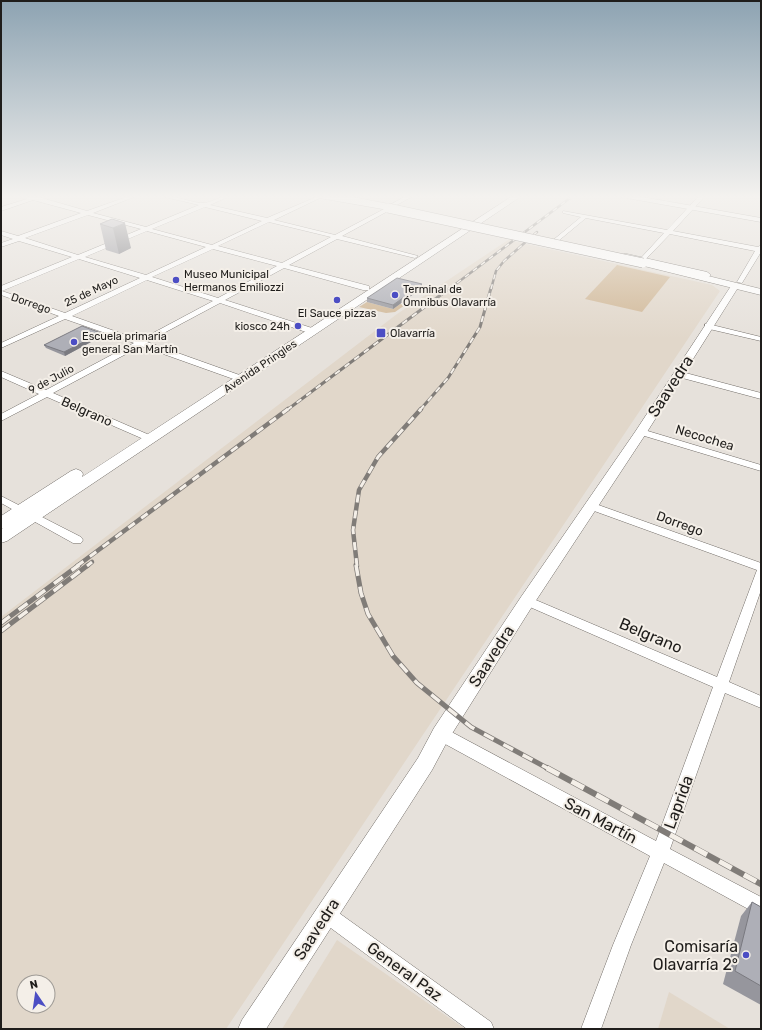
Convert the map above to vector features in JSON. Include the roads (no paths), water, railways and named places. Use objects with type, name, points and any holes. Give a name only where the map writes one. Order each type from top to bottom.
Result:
[{"type":"main road","name":"Avenida Pringles","points":[[308,329],[366,288],[437,243]]},
{"type":"main road","name":"Avenida Pringles","points":[[1,537],[27,513],[440,243]]},
{"type":"main road","points":[[556,243],[707,275],[761,292]]},
{"type":"main road","points":[[642,261],[692,276],[761,287]]},
{"type":"main road","name":"Avenida Pringles","points":[[1,523],[27,513]]},
{"type":"street","points":[[32,243],[308,329]]},
{"type":"street","points":[[1,288],[113,243]]},
{"type":"street","points":[[198,243],[366,288]]},
{"type":"street","name":"25 de Mayo","points":[[1,346],[220,243]]},
{"type":"street","name":"9 de Julio","points":[[1,418],[324,243]]},
{"type":"street","points":[[364,243],[415,256]]},
{"type":"street","points":[[547,243],[692,276]]},
{"type":"street","points":[[564,243],[642,261],[657,243]]},
{"type":"street","points":[[728,243],[760,249]]},
{"type":"street","name":"Saavedra","points":[[251,1029],[424,764],[441,734],[527,600],[641,432],[708,326],[760,249]]},
{"type":"street","name":"Dorrego","points":[[1,293],[236,377]]},
{"type":"street","points":[[708,326],[761,339]]},
{"type":"street","name":"Belgrano","points":[[1,374],[145,436]]},
{"type":"street","points":[[678,374],[761,396]]},
{"type":"street","name":"Necochea","points":[[641,432],[761,468]]},
{"type":"street","points":[[1,499],[77,540]]},
{"type":"street","name":"Dorrego","points":[[590,506],[761,567]]},
{"type":"street","name":"Laprida","points":[[591,1029],[622,945],[660,852],[761,573]]},
{"type":"street","name":"Belgrano","points":[[527,600],[761,702]]},
{"type":"street","name":"San Martín","points":[[441,734],[761,907]]},
{"type":"street","name":"General Paz","points":[[326,914],[484,1029]]},
{"type":"railway","points":[[449,289],[510,243]]},
{"type":"railway","points":[[491,289],[496,271],[504,261],[524,243]]},
{"type":"railway","points":[[287,410],[450,288]]},
{"type":"railway","points":[[420,410],[448,378],[480,327],[491,288]]},
{"type":"railway","points":[[77,566],[288,409]]},
{"type":"railway","points":[[357,566],[353,530],[359,490],[378,457],[421,409]]},
{"type":"railway","points":[[87,566],[92,562]]},
{"type":"railway","points":[[1,623],[79,565]]},
{"type":"railway","points":[[1,631],[88,565]]},
{"type":"railway","points":[[356,565],[361,593],[368,614],[393,656],[417,683],[471,727],[549,769]]},
{"type":"railway","points":[[547,768],[761,884]]},
{"type":"place","name":"Museo Municipal Hermanos Emiliozzi","points":[[176,280]]},
{"type":"place","name":"Terminal de Ómnibus Olavarría","points":[[395,295]]},
{"type":"place","name":"El Sauce pizzas","points":[[337,300]]},
{"type":"place","name":"kiosco 24h","points":[[298,326]]},
{"type":"place","name":"Olavarría","points":[[381,333]]},
{"type":"place","name":"Escuela primaria general San Martín","points":[[74,342]]},
{"type":"place","name":"Comisaría Olavarría 2°","points":[[746,955]]}]
